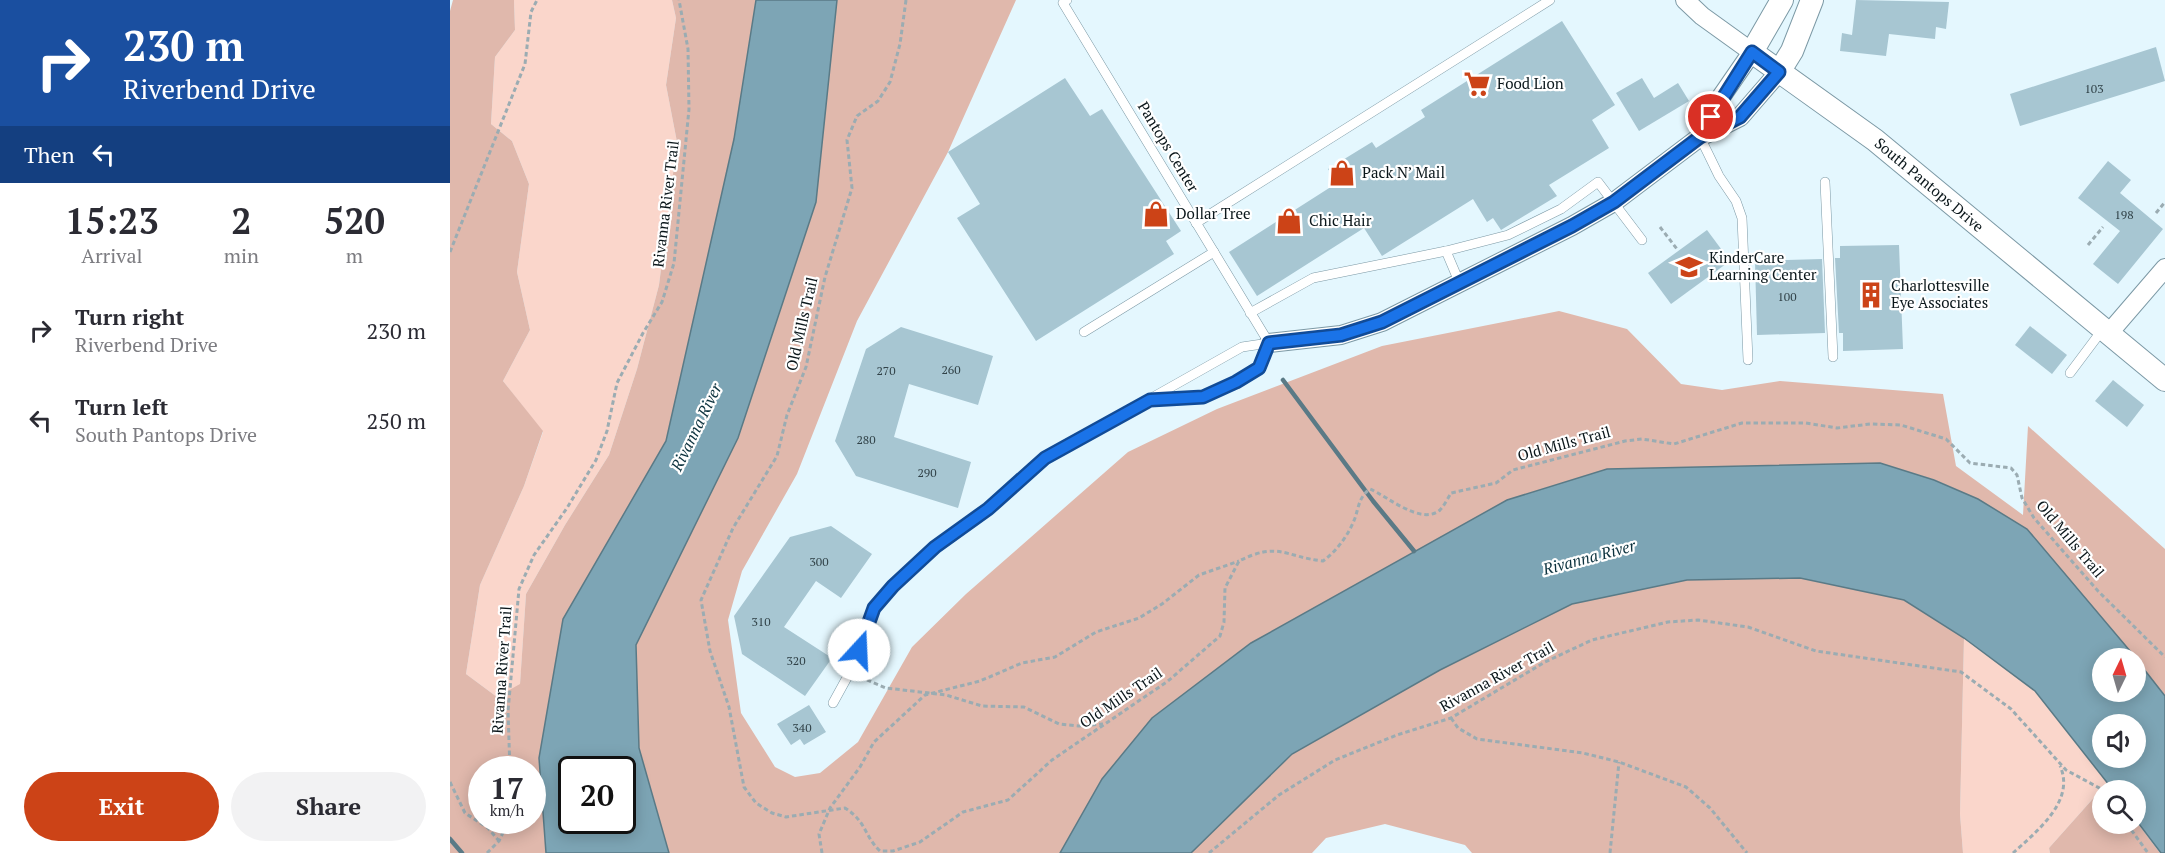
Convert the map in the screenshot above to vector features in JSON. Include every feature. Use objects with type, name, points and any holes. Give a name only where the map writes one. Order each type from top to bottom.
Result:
[{"type":"street","name":"South Pantops Drive","points":[[1686,0],[1702,16],[1875,140],[2165,380]]},
{"type":"street","points":[[1700,137],[1721,97],[1752,52],[1782,0]]},
{"type":"street","points":[[1269,343],[1341,335],[1382,322],[1460,284],[1614,202],[1700,137],[1740,117],[1779,72],[1792,51],[1812,0]]},
{"type":"street","points":[[2106,331],[2165,268]]},
{"type":"lane","name":"Pantops Center","points":[[1067,0],[1063,3],[1269,343]]},
{"type":"lane","points":[[1196,223],[1550,0]]},
{"type":"lane","points":[[1700,137],[1719,176],[1736,201],[1742,218],[1748,360]]},
{"type":"lane","points":[[1250,313],[1313,278],[1446,251],[1508,235],[1562,209],[1598,182],[1642,240]]},
{"type":"lane","points":[[1825,182],[1833,357]]},
{"type":"lane","points":[[1446,251],[1460,284]]},
{"type":"lane","points":[[1084,332],[1214,252]]},
{"type":"lane","points":[[2070,373],[2106,331]]},
{"type":"lane","points":[[1150,400],[1203,397],[1236,382],[1259,368],[1269,343]]},
{"type":"lane","points":[[833,703],[850,672],[874,608],[893,586],[935,547],[988,509],[1045,458],[1150,400],[1188,375],[1242,347],[1269,343]]},
{"type":"path","points":[[450,252],[525,64],[531,12],[537,0]]},
{"type":"path","name":"Rivanna River Trail","points":[[510,756],[508,711],[519,589],[534,555],[567,508],[596,460],[607,430],[617,383],[662,302],[674,263],[690,109],[688,49],[680,0]]},
{"type":"path","name":"Old Mills Trail","points":[[906,0],[900,44],[891,82],[878,101],[857,116],[847,140],[852,188],[825,277],[806,367],[787,415],[777,456],[733,528],[701,600],[710,651],[729,707],[744,787],[756,802],[779,815],[809,814],[830,808],[845,808],[859,817],[872,843],[880,851],[893,851],[920,842],[963,812],[1008,800],[1052,760],[1168,681],[1220,636],[1225,588],[1239,561],[1267,550],[1280,550],[1307,560],[1323,561],[1333,554],[1354,520],[1362,495],[1370,489],[1384,495],[1396,505],[1416,513],[1431,514],[1440,510],[1451,493],[1496,483],[1513,470],[1625,441],[1642,439],[1674,444],[1742,423],[1806,423],[1837,428],[1870,424],[1901,425],[1946,439],[1970,463],[2011,468],[2017,475],[2022,498],[2034,518],[2098,591],[2165,657]]},
{"type":"path","points":[[2156,213],[2165,202]]},
{"type":"path","points":[[1660,227],[1677,249]]},
{"type":"path","points":[[2088,244],[2103,227]]},
{"type":"path","points":[[822,853],[819,834],[830,808],[860,767],[874,742],[925,694],[980,681],[1022,663],[1055,657],[1095,632],[1139,618],[1162,604],[1199,575],[1239,561]]},
{"type":"path","name":"Rivanna River Trail","points":[[1209,853],[1279,795],[1326,765],[1362,747],[1451,718],[1545,662],[1592,640],[1668,622],[1698,620],[1723,622],[1748,627],[1816,651],[1960,672],[2011,709],[2058,764],[2092,784]]},
{"type":"path","points":[[850,672],[886,688],[946,695],[982,706],[1024,707],[1059,724],[1079,726],[1104,723]]},
{"type":"path","points":[[1451,718],[1458,728],[1477,739],[1550,748],[1619,762],[1666,778],[1698,795],[1747,853]]},
{"type":"path","points":[[1610,853],[1619,762]]},
{"type":"path","points":[[2013,853],[2059,803],[2064,781],[2058,764]]},
{"type":"path","points":[[450,782],[465,813],[488,828],[499,841]]},
{"type":"path","points":[[487,853],[499,841],[502,834]]},
{"type":"path","points":[[2134,834],[2148,853]]},
{"type":"shaded area","points":[[453,0],[514,0],[515,30],[495,57],[491,124],[512,141],[529,184],[517,272],[530,330],[503,381],[543,431],[524,486],[480,585],[466,674],[497,697],[520,684],[526,594],[565,525],[609,455],[637,369],[659,285],[677,142],[666,85],[676,18],[672,0],[756,0],[734,139],[666,441],[563,619],[539,756],[468,756],[468,834],[545,834],[546,853],[450,853],[450,11]]},
{"type":"shaded area","points":[[514,0],[672,0],[676,18],[666,85],[677,142],[659,285],[637,369],[609,455],[565,525],[526,594],[520,685],[497,697],[466,674],[480,585],[524,486],[543,432],[503,381],[530,330],[517,272],[529,184],[512,141],[491,124],[495,57],[515,30]]},
{"type":"shaded area","points":[[837,0],[1016,0],[948,152],[857,321],[797,474],[742,571],[728,620],[741,713],[775,767],[795,777],[820,773],[858,742],[912,647],[966,594],[1128,452],[1217,409],[1382,346],[1559,311],[1627,329],[1681,384],[1722,390],[1780,381],[1943,394],[1956,466],[2023,515],[2028,426],[2165,549],[2165,696],[2146,673],[2146,648],[2125,648],[2027,529],[1978,499],[1935,480],[1880,463],[1607,469],[1507,500],[1251,643],[1152,718],[1102,779],[1060,853],[669,853],[639,748],[636,645],[738,438]]},
{"type":"shaded area","points":[[1800,578],[1904,600],[1964,638],[1960,814],[1963,853],[1472,853],[1465,845],[1385,824],[1326,838],[1312,853],[1191,853],[1292,754],[1440,670],[1572,604],[1687,580]]},
{"type":"shaded area","points":[[1964,638],[2035,691],[2092,764],[2092,768],[2095,768],[2105,780],[2092,780],[2092,800],[2049,848],[2050,853],[1963,853],[1960,814]]},
{"type":"shaded area","points":[[2092,800],[2092,834],[2146,834],[2160,853],[2050,853],[2049,848]]},
{"type":"water","name":"Rivanna River","points":[[756,0],[837,0],[816,202],[738,438],[636,645],[639,748],[669,853],[546,853],[546,756],[539,756],[563,619],[666,441],[734,139]]},
{"type":"water","name":"Rivanna River","points":[[1880,463],[1934,480],[1978,499],[2027,529],[2128,648],[2092,648],[2092,702],[2146,702],[2146,672],[2165,696],[2165,853],[2161,853],[2146,833],[2146,780],[2105,780],[2096,768],[2146,768],[2146,714],[2092,714],[2092,763],[2035,691],[1964,638],[1904,600],[1800,578],[1687,580],[1572,604],[1440,670],[1292,754],[1191,853],[1060,853],[1102,779],[1152,718],[1251,643],[1507,500],[1607,469]]},
{"type":"building","points":[[1856,0],[1949,2],[1946,29],[1936,27],[1935,39],[1889,34],[1886,56],[1840,51],[1842,33],[1852,35]]},
{"type":"building","points":[[1562,21],[1615,105],[1592,120],[1609,148],[1549,185],[1557,196],[1501,230],[1493,218],[1487,222],[1473,199],[1382,256],[1364,228],[1257,296],[1229,252],[1337,183],[1328,169],[1372,142],[1376,148],[1425,117],[1421,110]]},
{"type":"building","points":[[2156,47],[2165,81],[2020,126],[2010,94]]},
{"type":"building","points":[[1065,78],[1090,116],[1102,109],[1181,231],[1166,241],[1174,254],[1036,341],[957,218],[980,204],[948,152]]},
{"type":"building","points":[[1642,78],[1654,98],[1678,83],[1689,101],[1639,131],[1616,93]]},
{"type":"building","points":[[2108,161],[2131,180],[2120,193],[2163,229],[2118,284],[2093,264],[2120,231],[2078,198]]},
{"type":"building","name":"KinderCare Learning Center","points":[[1707,230],[1730,261],[1671,304],[1648,273]]},
{"type":"building","name":"Charlottesville Eye Associates","points":[[1899,245],[1903,349],[1843,351],[1843,333],[1839,333],[1835,258],[1840,258],[1840,246]]},
{"type":"building","points":[[1822,259],[1825,333],[1757,335],[1755,261]]},
{"type":"building","points":[[2030,326],[2067,355],[2052,374],[2015,345]]},
{"type":"building","points":[[901,327],[993,356],[978,405],[909,384],[894,437],[971,462],[958,508],[856,476],[835,441],[866,349]]},
{"type":"building","points":[[2113,380],[2144,405],[2127,427],[2095,401]]},
{"type":"building","points":[[831,526],[872,554],[841,598],[816,581],[784,627],[832,658],[805,696],[742,654],[734,616],[790,537]]},
{"type":"building","points":[[809,705],[826,732],[804,745],[800,739],[791,745],[777,724]]},
{"type":"waterway","points":[[1283,380],[1373,501],[1414,551]]},
{"type":"waterway","points":[[450,839],[462,853]]},
{"type":"place","name":"Food Lion","points":[[1477,84]]},
{"type":"place","name":"Pack N’ Mail","points":[[1342,173]]},
{"type":"place","name":"Dollar Tree","points":[[1156,214]]},
{"type":"place","name":"Chic Hair","points":[[1289,221]]},
{"type":"place","name":"KinderCare Learning Center","points":[[1689,267]]},
{"type":"place","name":"Charlottesville Eye Associates","points":[[1871,295]]},
{"type":"route","points":[[859,650],[874,608],[893,586],[935,547],[988,509],[1045,458],[1150,400],[1203,397],[1236,382],[1259,368],[1269,343],[1341,335],[1382,322],[1572,226],[1614,202],[1652,176],[1700,137],[1740,117],[1779,72],[1752,52],[1721,97],[1711,117]]}]
